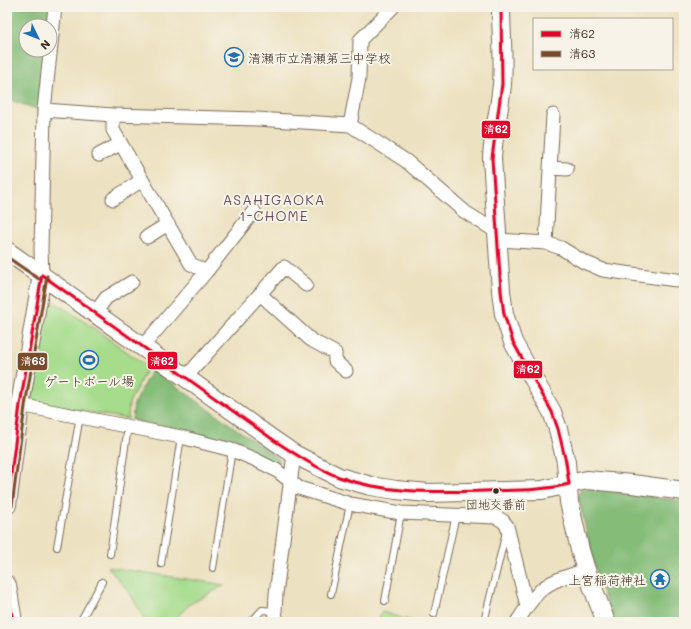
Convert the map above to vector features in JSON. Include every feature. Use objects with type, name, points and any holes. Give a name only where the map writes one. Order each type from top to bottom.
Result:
[{"type":"street","points":[[7,505],[20,404],[42,275],[41,250],[44,110],[55,7]]},
{"type":"street","points":[[350,124],[359,78],[360,40],[393,7]]},
{"type":"street","points":[[501,7],[503,82],[493,139],[492,158],[504,314],[513,342],[552,412],[560,435],[569,484],[569,502],[586,570],[606,622]]},
{"type":"street","points":[[44,110],[113,115],[228,117],[350,124],[406,161],[465,212],[497,236],[546,243],[561,248],[584,262],[604,270],[684,281]]},
{"type":"street","points":[[113,115],[113,130],[120,144],[191,264],[206,272]]},
{"type":"street","points":[[546,243],[553,115]]},
{"type":"street","points":[[99,155],[120,144]]},
{"type":"street","points":[[551,168],[567,169]]},
{"type":"street","points":[[113,199],[142,180]]},
{"type":"street","points":[[143,346],[206,272],[254,211]]},
{"type":"street","points":[[147,237],[168,224]]},
{"type":"street","points":[[7,251],[294,454],[339,477],[371,486],[428,493],[542,490],[587,480],[684,491]]},
{"type":"street","points":[[186,377],[284,267],[306,285]]},
{"type":"street","points":[[95,313],[106,298],[132,282]]},
{"type":"street","points":[[260,294],[311,340],[335,353],[335,361],[346,371]]},
{"type":"street","points":[[20,404],[181,437],[232,450],[276,470],[299,488],[350,504],[401,513],[496,517],[503,521],[507,526],[528,606]]},
{"type":"street","points":[[276,616],[294,454]]},
{"type":"street","points":[[517,622],[541,590],[548,585],[586,570]]},
{"type":"street","points":[[7,585],[10,614]]},
{"type":"lane","points":[[58,547],[80,416]]},
{"type":"lane","points":[[110,554],[128,426]]},
{"type":"lane","points":[[161,564],[181,437]]},
{"type":"lane","points":[[213,568],[232,450]]},
{"type":"lane","points":[[331,594],[350,504]]},
{"type":"lane","points":[[385,601],[401,513]]},
{"type":"lane","points":[[434,614],[456,515]]},
{"type":"lane","points":[[484,622],[507,526]]},
{"type":"lane","points":[[80,622],[102,582]]},
{"type":"lane","points":[[251,622],[262,610],[276,616]]},
{"type":"green space","points":[[7,7],[53,7],[51,18],[18,18],[18,58],[46,58],[40,110],[7,99]]},
{"type":"green space","points":[[48,301],[57,304],[76,316],[146,365],[147,368],[129,403],[128,419],[36,403],[31,398]]},
{"type":"green space","points":[[152,369],[279,459],[280,462],[278,464],[197,437],[132,420],[134,403]]},
{"type":"green space","points":[[582,488],[684,501],[684,602],[681,622],[613,622],[597,576],[578,496]]},
{"type":"green space","points":[[108,567],[225,585],[190,604],[172,622],[146,622],[130,593]]},
{"type":"green space","points":[[382,612],[415,622],[377,622]]},
{"type":"transit line","name":"清62","points":[[501,7],[502,84],[492,158],[501,291],[504,314],[513,342],[552,412],[566,462],[569,484]]},
{"type":"transit line","name":"清63","points":[[7,257],[39,279]]},
{"type":"transit line","name":"清62","points":[[42,275],[275,441],[298,456],[339,477],[356,483],[411,491],[527,490],[569,484]]},
{"type":"transit line","name":"清62","points":[[7,505],[20,405],[42,275]]},
{"type":"transit line","name":"清63","points":[[12,506],[25,406],[47,276]]},
{"type":"transit line","name":"清62","points":[[7,585],[13,622]]},
{"type":"place","name":"清瀬市立清瀬第三中学校","points":[[234,57]]},
{"type":"place","name":"ゲートボール場","points":[[89,360]]},
{"type":"place","name":"団地交番前","points":[[496,491]]},
{"type":"place","name":"上宮稲荷神社","points":[[660,579]]},
{"type":"district","name":"ASAHIGAOKA 1-CHOME","points":[[274,208]]}]
